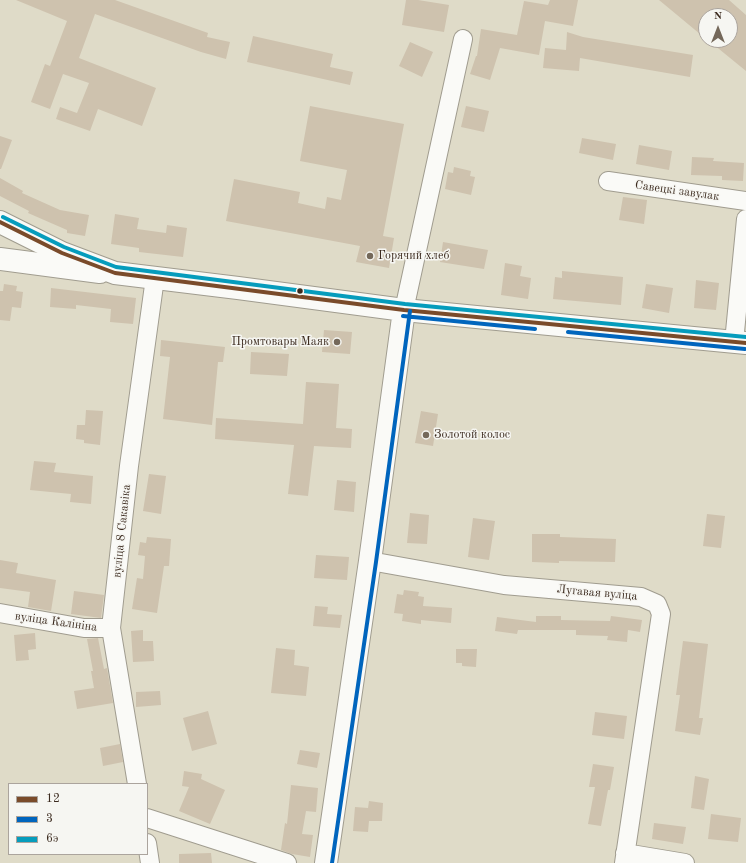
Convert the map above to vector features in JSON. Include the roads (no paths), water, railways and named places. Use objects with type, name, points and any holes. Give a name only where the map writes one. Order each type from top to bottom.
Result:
[{"type":"main road","points":[[0,222],[62,253],[115,273]]},
{"type":"main road","points":[[0,258],[404,310],[740,342]]},
{"type":"main road","points":[[326,863],[370,562],[404,310]]},
{"type":"street","points":[[404,310],[464,39]]},
{"type":"street","name":"Савецкі завулак","points":[[608,181],[746,201]]},
{"type":"street","points":[[740,342],[746,219]]},
{"type":"street","name":"вуліца 8 Сакавіка","points":[[137,783],[111,628],[129,466],[155,278]]},
{"type":"street","name":"Лугавая вуліца","points":[[370,562],[504,585],[641,597],[657,604],[661,614],[624,858]]},
{"type":"street","name":"вуліца Калініна","points":[[0,614],[84,628],[111,628]]},
{"type":"street","points":[[148,818],[287,863]]},
{"type":"street","points":[[148,850],[150,863]]},
{"type":"street","points":[[624,858],[685,863]]},
{"type":"place","name":"Горячий хлеб","points":[[370,256]]},
{"type":"place","name":"Промтовары Маяк","points":[[337,342]]},
{"type":"place","name":"Золотой колос","points":[[426,435]]}]
